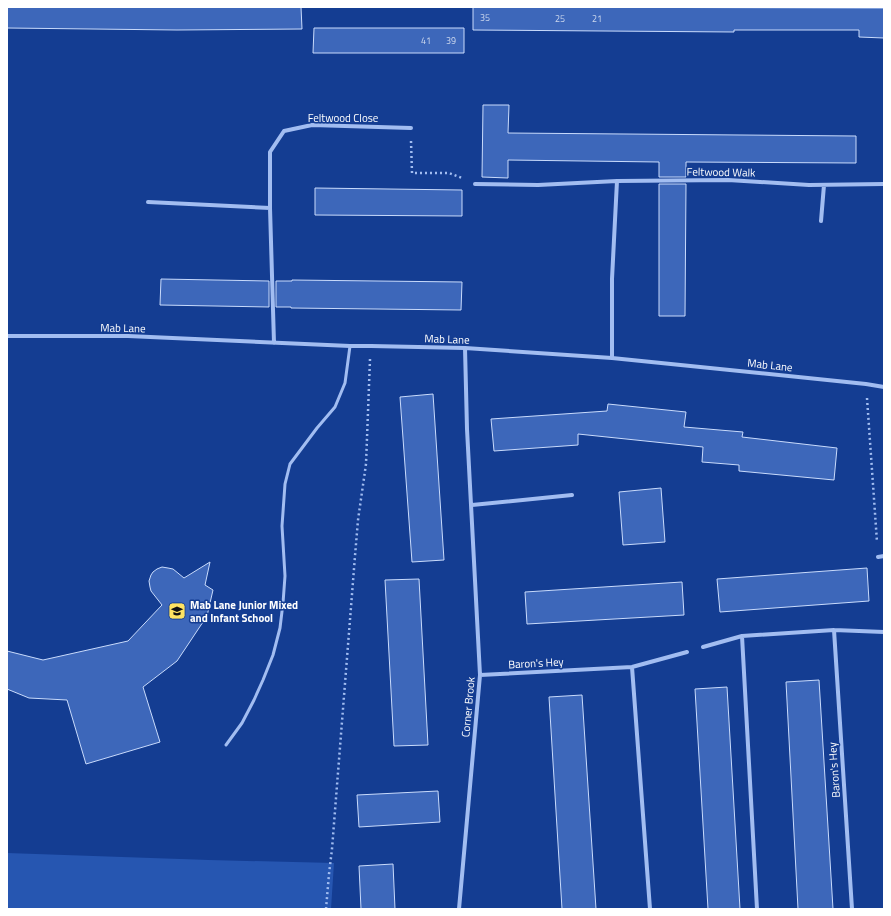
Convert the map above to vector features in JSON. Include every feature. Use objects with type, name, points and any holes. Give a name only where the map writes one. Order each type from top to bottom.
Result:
[{"type":"street","name":"Feltwood Close","points":[[274,343],[270,152],[284,131],[312,125],[411,128]]},
{"type":"street","name":"Feltwood Walk","points":[[475,184],[728,180],[809,185],[884,184]]},
{"type":"street","points":[[612,358],[612,279],[617,181]]},
{"type":"street","points":[[822,221],[824,184]]},
{"type":"street","points":[[148,202],[270,208]]},
{"type":"street","name":"Mab Lane","points":[[7,336],[128,336],[350,346],[465,348],[612,358],[884,387]]},
{"type":"street","name":"Corner Brook","points":[[459,909],[480,675],[467,429],[465,348]]},
{"type":"street","points":[[472,505],[572,495]]},
{"type":"street","points":[[878,557],[884,556]]},
{"type":"street","points":[[704,647],[742,636],[834,630],[884,632]]},
{"type":"street","name":"Baron's Hey","points":[[834,630],[852,909]]},
{"type":"street","points":[[742,636],[757,909]]},
{"type":"street","name":"Baron's Hey","points":[[480,675],[632,667],[687,652]]},
{"type":"street","points":[[632,667],[650,909]]},
{"type":"lane","points":[[226,745],[242,723],[264,680],[273,655],[280,628],[284,603],[285,576],[282,526],[284,484],[290,464],[335,407],[345,383],[350,346]]},
{"type":"path","points":[[411,128],[412,174],[449,173],[475,184]]},
{"type":"path","points":[[326,909],[355,549],[366,464],[371,346]]},
{"type":"path","points":[[866,384],[878,557]]},
{"type":"shaded area","points":[[7,853],[334,863],[331,909],[7,909]]},
{"type":"building","points":[[7,7],[301,7],[302,29],[177,30],[7,28]]},
{"type":"building","points":[[473,7],[884,8],[884,38],[859,37],[859,30],[734,30],[734,32],[473,30]]},
{"type":"building","points":[[314,28],[464,28],[464,53],[313,53]]},
{"type":"building","points":[[483,105],[509,105],[508,133],[856,136],[856,163],[686,162],[686,177],[659,177],[659,162],[508,160],[508,178],[482,177]]},
{"type":"building","points":[[659,184],[686,184],[685,316],[659,316]]},
{"type":"building","points":[[315,188],[462,190],[462,216],[315,215]]},
{"type":"building","points":[[161,279],[269,281],[269,307],[160,305]]},
{"type":"building","points":[[276,281],[462,282],[461,310],[276,307]]},
{"type":"building","points":[[433,394],[444,560],[412,562],[400,397]]},
{"type":"building","points":[[608,404],[686,412],[684,427],[743,432],[742,437],[837,448],[834,480],[739,471],[739,465],[702,462],[703,447],[578,434],[578,445],[494,451],[491,419],[607,411]]},
{"type":"building","points":[[661,488],[665,542],[623,545],[619,492]]},
{"type":"building","points":[[210,562],[205,585],[213,590],[207,616],[177,661],[143,687],[160,742],[86,764],[67,700],[29,698],[7,689],[7,651],[43,660],[128,641],[162,605],[151,591],[149,581],[153,572],[162,567],[168,568],[173,569],[184,578]]},
{"type":"building","points":[[867,568],[869,601],[720,612],[717,579]]},
{"type":"building","points":[[419,579],[428,745],[394,746],[385,580]]},
{"type":"building","points":[[682,582],[684,615],[527,624],[525,592]]},
{"type":"building","points":[[819,680],[833,909],[798,909],[786,682]]},
{"type":"building","points":[[727,687],[740,909],[708,909],[695,689]]},
{"type":"building","points":[[582,695],[596,909],[562,909],[549,697]]},
{"type":"building","points":[[438,791],[440,822],[359,827],[357,795]]},
{"type":"building","points":[[393,864],[395,909],[361,909],[359,866]]},
{"type":"place","name":"Mab Lane Junior Mixed and Infant School","points":[[177,611]]}]
